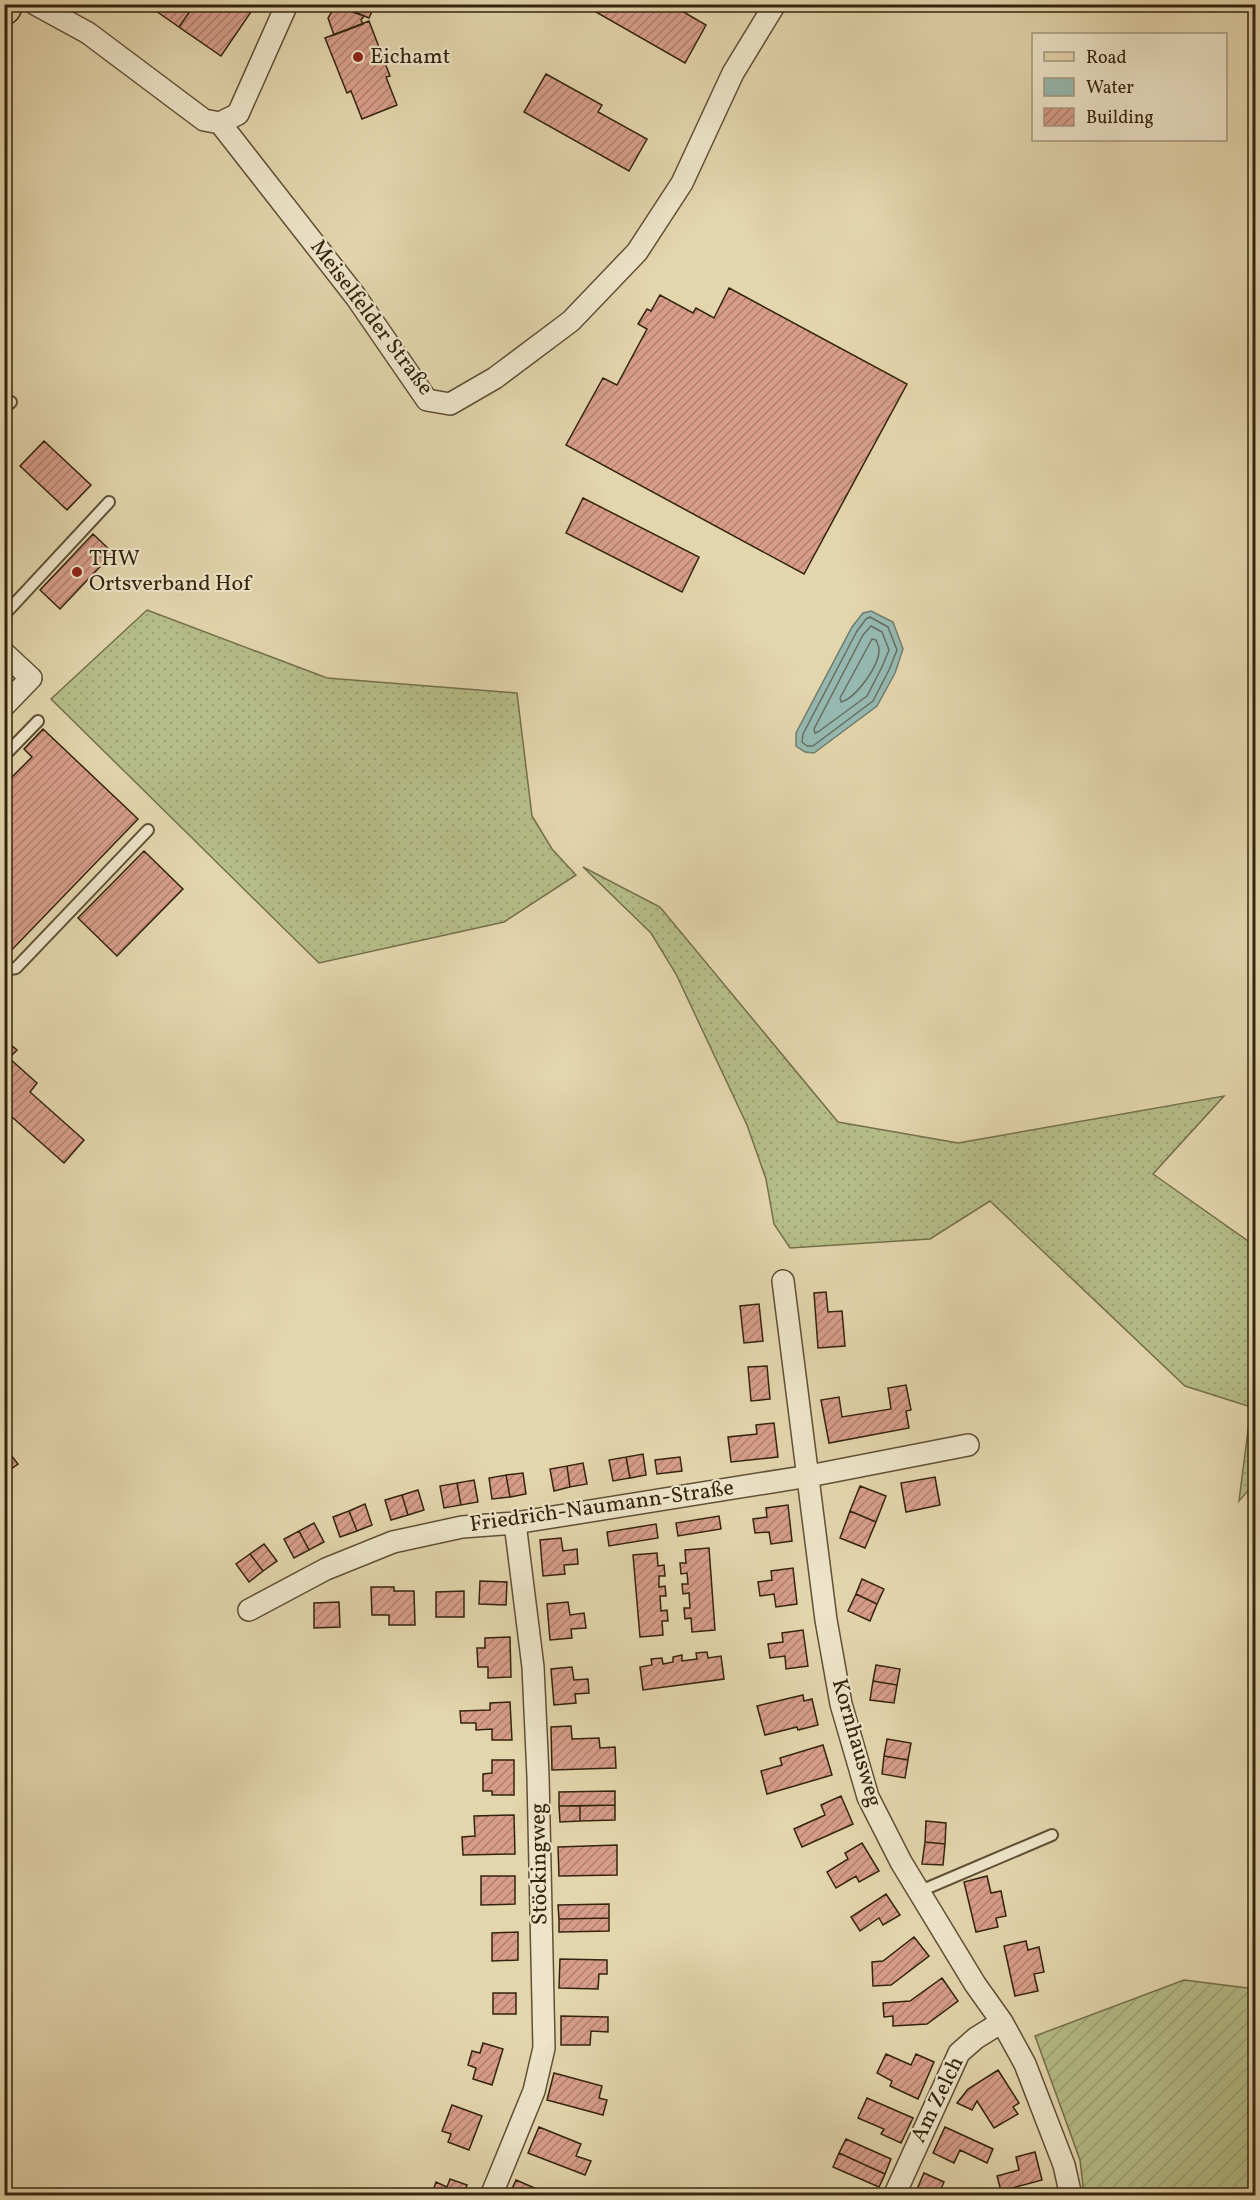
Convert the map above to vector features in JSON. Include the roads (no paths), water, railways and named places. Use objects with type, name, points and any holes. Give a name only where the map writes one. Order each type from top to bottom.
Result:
[{"type":"street","name":"Meiselfelder Straße","points":[[35,4],[88,33],[204,120],[220,123],[356,297],[427,400],[450,404],[495,378],[571,321],[637,252],[682,183],[733,73],[775,4]]},
{"type":"street","points":[[220,123],[238,114],[287,4]]},
{"type":"street","points":[[4,653],[31,678],[4,706]]},
{"type":"street","name":"Kornhausweg","points":[[783,1281],[826,1620],[841,1704],[868,1797],[918,1892],[975,1984],[1002,2022],[1025,2064],[1064,2165],[1071,2196]]},
{"type":"street","name":"Friedrich-Naumann-Straße","points":[[249,1610],[326,1569],[393,1542],[462,1527],[515,1523],[809,1476],[968,1445]]},
{"type":"street","name":"Stöckingweg","points":[[491,2196],[534,2091],[544,2049],[538,1776],[533,1667],[515,1523]]},
{"type":"street","name":"Am Zelch","points":[[894,2196],[958,2053],[976,2038],[1002,2022]]},
{"type":"lane","points":[[4,615],[109,502]]},
{"type":"lane","points":[[4,756],[38,720]]},
{"type":"lane","points":[[4,970],[16,968],[148,830]]},
{"type":"lane","points":[[918,1892],[1052,1835]]},
{"type":"water","points":[[871,611],[893,622],[903,649],[895,673],[877,706],[814,753],[805,752],[796,746],[796,733],[852,627],[863,613]]},
{"type":"place","name":"Eichamt","points":[[358,57]]},
{"type":"place","name":"THW Ortsverband Hof","points":[[77,572]]}]
